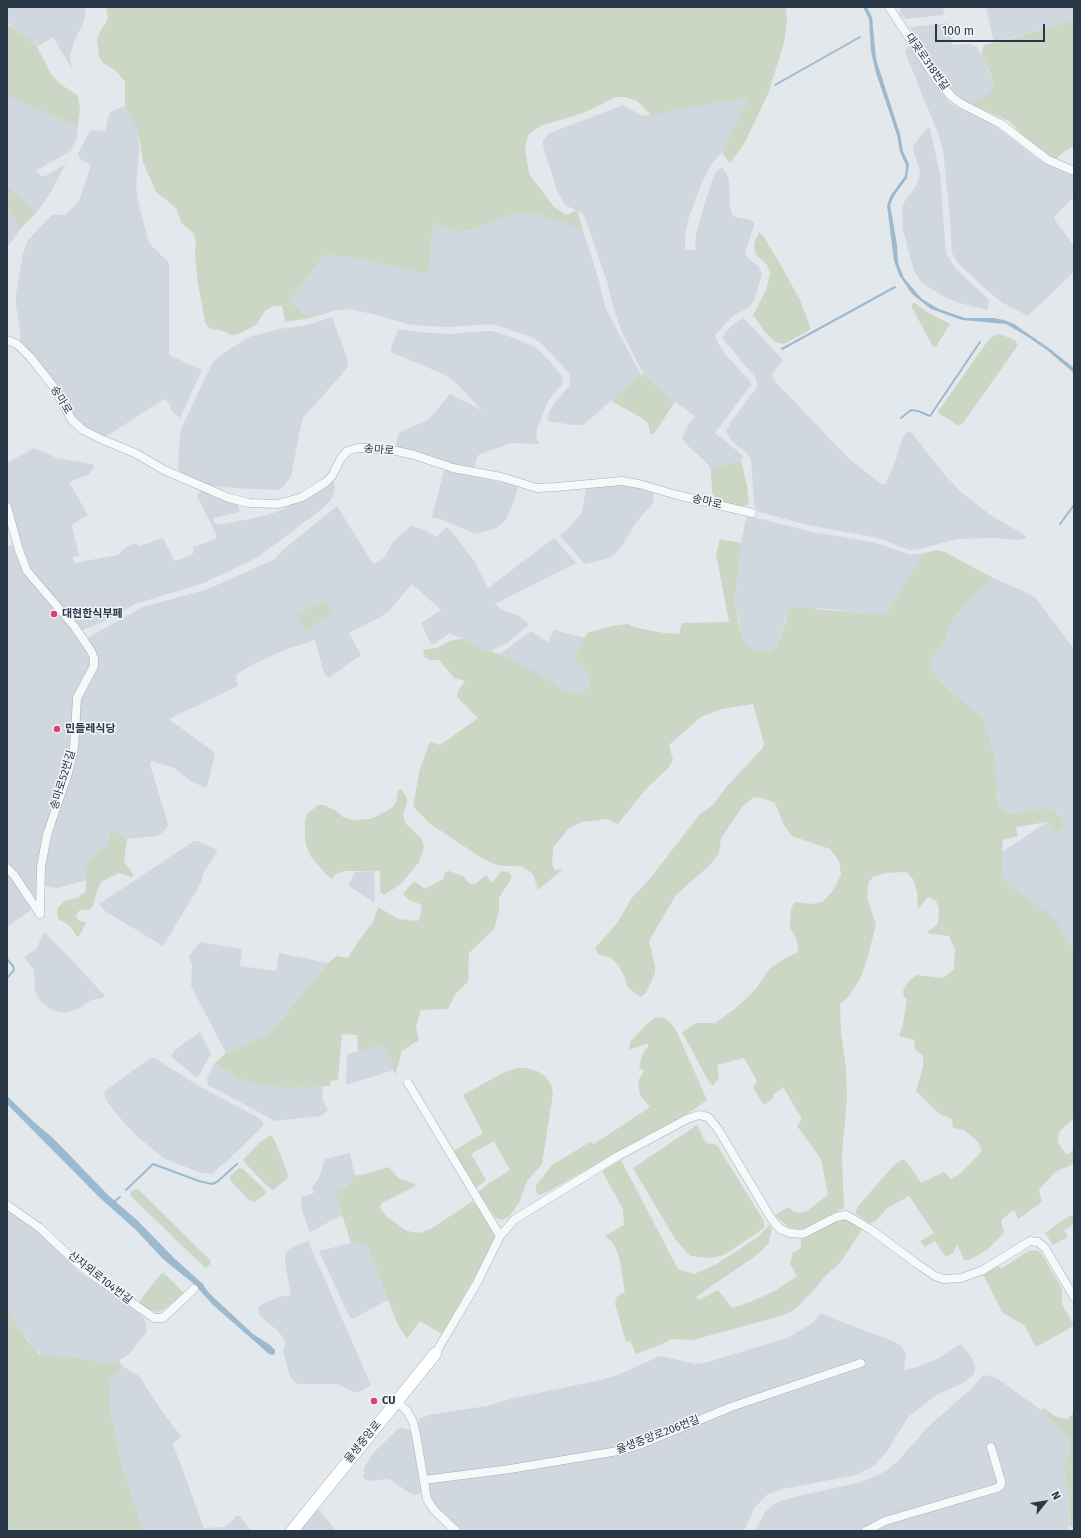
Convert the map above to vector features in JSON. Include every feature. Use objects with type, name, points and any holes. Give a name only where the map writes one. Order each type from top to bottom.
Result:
[{"type":"street","name":"대곶로318번길","points":[[889,7],[937,80],[952,97],[962,104],[1002,124],[1048,160],[1074,171]]},
{"type":"street","name":"송마로","points":[[7,340],[18,344],[31,358],[52,386],[72,420],[84,430],[98,438],[135,453],[164,470],[229,498],[249,503],[277,504],[302,497],[326,482],[332,476],[340,460],[348,451],[358,448],[367,448],[414,454],[453,468],[501,477],[537,488],[556,488],[622,481],[640,484],[677,495],[752,512]]},
{"type":"street","name":"송마로52번길","points":[[7,506],[23,564],[27,571],[74,626],[94,658],[94,666],[77,698],[74,748],[68,773],[47,834],[41,867],[40,914],[14,875],[7,868]]},
{"type":"street","points":[[408,1083],[500,1236]]},
{"type":"street","points":[[435,1354],[477,1282],[500,1236],[515,1219],[605,1164],[687,1119],[699,1115],[708,1117],[718,1129],[771,1218],[780,1229],[790,1234],[803,1234],[836,1217],[846,1215],[870,1229],[916,1264],[935,1276],[944,1279],[961,1278],[983,1270],[1030,1241],[1038,1242],[1045,1248],[1074,1297]]},
{"type":"street","name":"산자뫼로104번길","points":[[7,1205],[40,1228],[76,1262],[94,1276],[154,1318],[163,1318],[194,1289]]},
{"type":"street","name":"율생중앙로","points":[[292,1531],[435,1354]]},
{"type":"street","name":"율생중앙로206번길","points":[[424,1480],[618,1451],[639,1445],[731,1407],[861,1364]]},
{"type":"street","points":[[396,1402],[407,1411],[413,1422],[427,1499],[430,1505],[456,1531]]},
{"type":"street","points":[[866,1531],[885,1521],[996,1488],[1001,1485],[991,1447]]},
{"type":"shaded area","points":[[7,7],[84,7],[86,12],[83,24],[75,39],[70,55],[72,69],[53,37],[37,47],[14,28],[7,21]]},
{"type":"shaded area","points":[[900,7],[943,7],[944,15],[906,19],[900,15]]},
{"type":"shaded area","points":[[986,7],[1074,7],[1074,20],[994,43]]},
{"type":"shaded area","points":[[948,23],[952,45],[969,44],[976,46],[982,55],[993,82],[994,86],[991,93],[970,104],[961,99],[946,85],[921,47],[910,27]]},
{"type":"shaded area","points":[[908,47],[910,47],[948,101],[954,106],[995,126],[1041,161],[1060,171],[1074,175],[1074,197],[1054,217],[1074,246],[1074,272],[1028,316],[1003,303],[989,292],[957,262],[952,253],[943,150],[939,136],[905,51]]},
{"type":"shaded area","points":[[7,96],[78,127],[77,138],[71,151],[37,170],[41,176],[45,176],[66,164],[49,195],[37,212],[7,186]]},
{"type":"shaded area","points":[[740,99],[748,101],[722,153],[712,163],[702,182],[689,217],[685,235],[685,250],[695,250],[696,234],[704,205],[715,173],[722,167],[729,179],[730,206],[732,215],[751,220],[754,223],[745,253],[748,258],[759,267],[762,274],[754,301],[748,308],[733,316],[715,335],[724,353],[750,381],[751,385],[715,433],[743,457],[741,460],[711,469],[682,438],[688,425],[695,416],[675,402],[644,375],[630,348],[621,330],[614,310],[607,282],[586,220],[582,214],[565,205],[557,191],[543,145],[543,140],[550,133],[623,105],[643,116]]},
{"type":"shaded area","points":[[125,106],[138,131],[139,150],[136,187],[148,240],[169,263],[169,355],[202,370],[180,418],[172,411],[166,399],[105,437],[81,424],[20,341],[16,294],[23,254],[28,240],[52,215],[65,215],[79,201],[91,165],[80,159],[78,154],[90,130],[105,131],[110,112]]},
{"type":"shaded area","points":[[930,128],[940,174],[946,253],[955,268],[989,300],[987,310],[959,303],[941,295],[921,282],[914,271],[903,230],[902,207],[916,186],[920,175],[913,150],[914,145],[926,129]]},
{"type":"shaded area","points":[[7,205],[16,223],[21,228],[7,248]]},
{"type":"shaded area","points":[[528,212],[583,230],[599,281],[605,307],[641,375],[583,425],[547,421],[550,410],[569,386],[570,376],[544,346],[532,337],[492,324],[449,327],[424,326],[407,324],[373,314],[347,309],[333,311],[311,318],[289,302],[324,255],[351,257],[429,275],[433,223],[456,232],[471,230],[514,214]]},
{"type":"shaded area","points":[[332,317],[346,355],[348,367],[303,418],[291,477],[284,486],[280,490],[276,490],[204,485],[181,474],[178,467],[180,434],[182,427],[212,364],[219,356],[249,337],[279,329],[307,325]]},
{"type":"shaded area","points":[[743,317],[783,360],[772,374],[774,380],[848,458],[883,485],[886,483],[896,460],[903,436],[909,431],[944,474],[962,493],[992,516],[1026,536],[1026,538],[1019,540],[993,538],[957,539],[920,549],[909,550],[878,538],[808,525],[756,510],[754,504],[751,459],[731,440],[726,431],[757,387],[756,378],[722,338],[729,328]]},
{"type":"shaded area","points":[[398,329],[449,334],[492,331],[511,337],[539,350],[560,373],[563,381],[562,385],[549,399],[536,432],[537,440],[540,444],[512,443],[480,454],[477,457],[474,470],[398,449],[396,447],[400,432],[426,421],[450,394],[483,411],[456,383],[445,375],[391,352]]},
{"type":"shaded area","points":[[34,448],[57,458],[93,464],[94,467],[88,475],[69,482],[88,515],[73,524],[72,527],[79,556],[73,557],[74,563],[118,555],[126,547],[135,543],[140,546],[163,538],[174,561],[193,554],[193,547],[214,540],[216,537],[216,534],[197,496],[201,489],[237,503],[240,512],[213,518],[215,523],[218,525],[264,516],[279,511],[313,494],[331,482],[334,482],[335,486],[333,496],[322,509],[258,557],[204,583],[135,604],[107,620],[81,631],[27,566],[7,497],[7,463]]},
{"type":"shaded area","points":[[444,470],[518,486],[514,501],[505,521],[497,528],[474,534],[449,522],[432,517]]},
{"type":"shaded area","points":[[620,484],[644,489],[654,493],[653,503],[635,524],[624,543],[616,553],[606,559],[585,564],[560,536],[570,527],[582,512],[586,488]]},
{"type":"shaded area","points":[[337,506],[372,562],[375,564],[384,558],[393,542],[411,526],[422,529],[436,537],[447,527],[474,561],[488,588],[554,538],[576,563],[495,604],[504,611],[519,616],[529,624],[510,641],[492,651],[484,650],[450,633],[434,644],[431,644],[421,623],[441,610],[412,584],[389,611],[379,618],[349,633],[361,655],[330,677],[327,677],[323,670],[315,640],[284,650],[238,673],[236,676],[238,686],[169,719],[215,753],[207,787],[205,788],[191,781],[174,768],[152,761],[150,764],[168,824],[167,828],[156,836],[127,839],[116,832],[111,826],[107,844],[92,857],[87,865],[87,880],[57,888],[43,886],[43,869],[50,832],[60,803],[80,698],[94,670],[88,640],[89,637],[143,607],[208,589],[275,559],[284,549]]},
{"type":"shaded area","points":[[749,516],[812,532],[873,542],[911,555],[923,553],[887,613],[863,613],[817,608],[786,618],[776,647],[768,652],[760,652],[748,646],[743,639],[735,602],[741,543],[746,518]]},
{"type":"shaded area","points":[[14,545],[21,567],[67,622],[85,647],[90,659],[88,670],[74,698],[72,706],[72,737],[70,752],[37,901],[35,901],[7,863],[7,546]]},
{"type":"shaded area","points":[[993,578],[1036,598],[1074,649],[1074,950],[1051,915],[1008,884],[1002,873],[1002,852],[1047,822],[1050,823],[1055,833],[1060,815],[1046,808],[1032,809],[1016,814],[1007,813],[1000,806],[979,714],[945,686],[933,671],[931,664],[932,658],[943,645],[953,620],[968,601]]},
{"type":"shaded area","points":[[554,630],[585,638],[575,659],[581,665],[589,678],[590,683],[584,692],[571,693],[564,690],[500,654],[531,631],[548,642]]},
{"type":"shaded area","points":[[194,841],[198,841],[218,850],[203,874],[201,883],[163,946],[105,911],[99,904]]},
{"type":"shaded area","points":[[374,871],[375,900],[373,902],[348,885],[355,872]]},
{"type":"shaded area","points":[[7,872],[32,909],[7,927]]},
{"type":"shaded area","points":[[44,932],[105,996],[91,1000],[78,1009],[66,1013],[54,1011],[43,1004],[35,990],[34,970],[24,957],[36,949]]},
{"type":"shaded area","points":[[200,942],[242,949],[240,966],[276,971],[279,953],[328,963],[269,1034],[226,1053],[191,986],[192,965],[189,956]]},
{"type":"shaded area","points":[[200,1032],[211,1054],[199,1075],[196,1077],[171,1056],[175,1050]]},
{"type":"shaded area","points":[[383,1045],[390,1057],[394,1070],[346,1085],[347,1054]]},
{"type":"shaded area","points":[[150,1058],[155,1058],[197,1085],[257,1117],[263,1122],[263,1126],[228,1160],[211,1174],[198,1172],[165,1159],[126,1125],[108,1103],[104,1095],[105,1091]]},
{"type":"shaded area","points":[[215,1063],[236,1077],[288,1088],[322,1086],[323,1101],[328,1110],[320,1116],[275,1121],[208,1085],[207,1077]]},
{"type":"shaded area","points":[[350,1153],[355,1176],[353,1176],[347,1187],[335,1192],[342,1215],[310,1232],[302,1211],[301,1197],[314,1193],[312,1188],[319,1178],[325,1159]]},
{"type":"shaded area","points":[[7,1208],[38,1231],[78,1271],[141,1315],[145,1320],[147,1331],[129,1354],[119,1361],[111,1364],[69,1356],[44,1355],[34,1350],[7,1307]]},
{"type":"shaded area","points":[[308,1241],[371,1385],[357,1393],[337,1384],[298,1384],[294,1381],[290,1376],[283,1351],[285,1340],[278,1331],[261,1317],[259,1313],[258,1309],[260,1306],[267,1302],[279,1297],[291,1295],[285,1256],[287,1251],[291,1248]]},
{"type":"shaded area","points":[[351,1243],[364,1243],[367,1247],[388,1300],[352,1319],[349,1316],[319,1251]]},
{"type":"shaded area","points":[[821,1313],[893,1341],[901,1346],[906,1354],[904,1370],[918,1367],[937,1359],[961,1344],[974,1363],[974,1374],[965,1382],[938,1394],[909,1416],[887,1451],[875,1465],[856,1475],[783,1489],[768,1494],[755,1507],[744,1531],[461,1531],[437,1509],[430,1497],[418,1427],[419,1419],[428,1415],[487,1406],[510,1399],[600,1380],[618,1375],[660,1356],[696,1364],[708,1362],[787,1338],[811,1324]]},
{"type":"shaded area","points":[[122,1366],[139,1376],[161,1410],[181,1436],[173,1444],[204,1528],[224,1527],[236,1516],[240,1516],[251,1531],[143,1531],[123,1468],[109,1408],[109,1387],[112,1378]]},
{"type":"shaded area","points":[[986,1375],[998,1379],[1041,1410],[1069,1439],[1071,1445],[1070,1451],[1063,1463],[1070,1503],[1068,1531],[755,1531],[765,1512],[777,1502],[862,1482],[886,1471],[899,1460],[928,1427],[971,1389],[981,1377]]},
{"type":"shaded area","points":[[399,1428],[412,1431],[421,1489],[418,1495],[411,1494],[391,1480],[386,1479],[370,1481],[363,1477],[365,1466],[373,1453]]},
{"type":"shaded area","points":[[318,1509],[336,1531],[299,1531]]},
{"type":"green space","points":[[106,7],[786,7],[787,22],[784,43],[768,94],[744,144],[730,163],[722,153],[747,101],[740,99],[651,115],[637,101],[625,97],[615,97],[577,115],[540,126],[528,135],[525,148],[529,174],[554,207],[565,214],[569,214],[577,210],[583,230],[528,212],[514,214],[471,230],[457,232],[433,223],[429,275],[351,257],[324,255],[289,302],[311,318],[285,322],[282,306],[273,306],[265,311],[256,325],[239,334],[232,335],[223,331],[212,329],[208,327],[205,322],[198,283],[194,234],[181,222],[174,206],[156,192],[143,162],[138,131],[125,106],[125,82],[117,72],[102,62],[99,55],[97,40],[108,19]]},
{"type":"green space","points":[[1074,20],[1074,146],[1065,151],[1055,160],[1030,143],[1009,121],[970,104],[990,93],[994,86],[982,55],[983,47],[987,44],[1000,42]]},
{"type":"green space","points":[[7,25],[14,28],[29,39],[37,47],[51,74],[59,83],[78,96],[80,110],[78,127],[7,96]]},
{"type":"green space","points":[[7,186],[37,212],[21,228],[16,223],[7,205]]},
{"type":"green space","points":[[759,232],[764,237],[800,300],[811,329],[784,344],[775,342],[765,332],[753,315],[766,290],[770,274],[767,265],[756,254],[754,248]]},
{"type":"green space","points":[[913,303],[950,324],[936,347],[933,347],[911,306]]},
{"type":"green space","points":[[999,334],[1015,340],[1018,345],[963,423],[959,426],[938,412],[987,342],[992,337]]},
{"type":"green space","points":[[641,375],[644,375],[675,402],[653,435],[650,433],[648,423],[642,418],[613,402],[612,399]]},
{"type":"green space","points":[[741,460],[749,502],[747,505],[740,507],[719,502],[715,499],[712,492],[711,469]]},
{"type":"green space","points":[[720,539],[741,543],[735,602],[739,625],[743,639],[748,646],[760,652],[768,652],[776,647],[791,607],[863,613],[887,613],[923,553],[937,550],[945,552],[993,578],[968,601],[953,620],[943,645],[932,658],[931,664],[933,671],[945,686],[979,714],[985,724],[995,761],[997,796],[1000,806],[1007,813],[1016,814],[1032,809],[1046,808],[1054,811],[1063,819],[1063,828],[1055,833],[1050,823],[1047,822],[1016,827],[1018,836],[1003,840],[1002,873],[1008,884],[1051,915],[1074,950],[1074,1118],[1059,1132],[1058,1143],[1067,1155],[1074,1149],[1074,1162],[1073,1164],[1055,1172],[1039,1190],[1042,1202],[1018,1219],[1014,1210],[1001,1220],[1004,1233],[987,1250],[969,1260],[964,1260],[957,1244],[953,1253],[946,1257],[935,1241],[925,1247],[920,1241],[934,1233],[909,1196],[887,1208],[876,1221],[869,1223],[855,1213],[858,1206],[895,1164],[903,1159],[907,1162],[921,1183],[944,1172],[951,1179],[961,1173],[982,1151],[978,1142],[964,1130],[953,1128],[952,1119],[938,1113],[916,1091],[923,1067],[923,1056],[915,1049],[914,1040],[899,1036],[903,1024],[907,999],[904,997],[903,991],[908,982],[916,975],[943,978],[954,969],[955,950],[949,936],[926,933],[938,924],[939,908],[936,901],[928,897],[918,909],[917,892],[913,879],[906,872],[886,873],[874,876],[868,883],[867,898],[876,925],[866,963],[860,979],[848,997],[840,1004],[847,1098],[842,1154],[844,1208],[807,1228],[797,1229],[788,1227],[775,1215],[788,1207],[793,1211],[801,1213],[808,1210],[828,1195],[821,1159],[797,1126],[802,1119],[783,1087],[773,1095],[774,1098],[764,1105],[753,1088],[757,1081],[744,1058],[717,1065],[719,1078],[713,1086],[709,1082],[682,1032],[696,1023],[715,1023],[736,1008],[756,989],[769,969],[785,958],[798,952],[797,940],[790,928],[791,908],[795,902],[812,904],[822,902],[833,891],[841,875],[839,861],[830,849],[792,836],[784,825],[775,803],[754,797],[743,806],[721,838],[719,853],[711,864],[676,895],[649,941],[655,965],[655,973],[646,993],[641,997],[627,987],[626,980],[619,966],[611,958],[598,954],[595,948],[618,922],[631,899],[652,876],[700,814],[713,805],[727,786],[762,749],[764,743],[753,704],[722,709],[701,717],[669,745],[673,760],[669,767],[645,790],[618,824],[607,819],[582,822],[568,829],[553,848],[552,864],[555,870],[563,869],[538,890],[533,874],[522,866],[500,866],[483,859],[429,823],[413,806],[420,768],[430,742],[440,745],[478,718],[457,697],[458,691],[465,681],[454,678],[439,660],[425,658],[423,650],[436,648],[453,640],[464,639],[484,650],[500,654],[521,664],[564,690],[571,693],[583,692],[588,688],[590,683],[589,678],[581,665],[574,659],[587,633],[612,626],[628,624],[637,628],[679,634],[682,623],[729,622],[716,554]]},
{"type":"green space","points":[[325,600],[333,614],[305,630],[297,615]]},
{"type":"green space","points":[[401,789],[407,798],[403,815],[406,824],[422,839],[424,847],[419,862],[402,883],[384,895],[381,893],[380,888],[380,871],[345,871],[336,874],[332,879],[311,857],[307,848],[305,840],[305,820],[308,813],[318,805],[324,805],[335,810],[343,817],[348,819],[370,819],[393,807],[396,802],[398,790]]},
{"type":"green space","points":[[111,826],[116,832],[127,839],[124,861],[132,872],[133,876],[119,873],[102,881],[98,888],[92,907],[89,910],[80,910],[76,915],[78,920],[86,923],[80,935],[77,937],[70,926],[58,919],[57,909],[64,901],[77,898],[85,892],[87,865],[92,857],[107,844]]},
{"type":"green space","points":[[449,871],[463,876],[470,884],[475,884],[486,875],[492,883],[501,871],[509,872],[512,877],[499,898],[499,911],[494,929],[469,953],[468,982],[456,993],[448,1009],[421,1010],[416,1026],[419,1040],[402,1051],[395,1075],[390,1057],[383,1045],[358,1052],[357,1035],[342,1034],[338,1080],[331,1081],[330,1086],[288,1088],[255,1084],[236,1077],[215,1063],[226,1053],[269,1034],[328,963],[337,956],[348,958],[373,922],[378,907],[398,919],[417,921],[420,918],[422,905],[409,900],[403,894],[414,881],[425,889],[443,879],[445,872]]},
{"type":"green space","points":[[656,1017],[664,1018],[671,1023],[677,1032],[707,1100],[692,1111],[539,1195],[536,1192],[536,1186],[552,1165],[590,1142],[594,1144],[650,1107],[640,1095],[638,1081],[644,1071],[639,1068],[641,1059],[648,1047],[648,1043],[629,1050],[630,1042],[649,1022]]},
{"type":"green space","points":[[517,1068],[526,1068],[537,1071],[545,1076],[551,1084],[553,1094],[542,1164],[527,1181],[519,1203],[509,1217],[502,1220],[496,1218],[477,1193],[510,1170],[494,1141],[471,1154],[486,1180],[475,1189],[454,1151],[483,1133],[463,1095],[503,1073]]},
{"type":"green space","points":[[697,1125],[706,1143],[717,1145],[764,1221],[764,1228],[724,1255],[710,1258],[690,1256],[675,1239],[633,1168]]},
{"type":"green space","points":[[269,1136],[272,1136],[275,1141],[288,1175],[287,1179],[273,1190],[267,1186],[243,1160],[259,1143]]},
{"type":"green space","points":[[621,1160],[678,1269],[694,1274],[715,1265],[758,1237],[769,1225],[772,1228],[769,1243],[758,1254],[696,1297],[699,1300],[718,1290],[732,1308],[750,1302],[775,1291],[797,1276],[790,1264],[793,1251],[794,1253],[801,1247],[801,1239],[832,1221],[846,1217],[863,1228],[840,1263],[825,1276],[814,1290],[794,1310],[781,1316],[693,1340],[671,1339],[636,1354],[630,1341],[626,1342],[615,1304],[617,1296],[625,1292],[619,1256],[613,1243],[605,1236],[624,1225],[623,1209],[602,1171]]},
{"type":"green space","points":[[389,1167],[398,1178],[417,1185],[382,1203],[380,1207],[386,1216],[407,1231],[420,1233],[432,1228],[473,1201],[494,1229],[496,1238],[442,1334],[420,1321],[407,1339],[398,1325],[367,1247],[363,1243],[351,1243],[335,1192],[347,1187],[353,1176]]},
{"type":"green space","points":[[239,1168],[243,1169],[265,1190],[266,1194],[254,1202],[248,1199],[230,1180],[230,1176]]},
{"type":"green space","points":[[135,1189],[138,1189],[211,1261],[207,1267],[204,1267],[131,1196],[130,1193]]},
{"type":"green space","points":[[1074,1215],[1074,1227],[1073,1225],[1064,1230],[1068,1237],[1053,1245],[1045,1233],[1068,1217]]},
{"type":"green space","points":[[1028,1251],[1039,1251],[1043,1256],[1062,1289],[1062,1304],[1074,1326],[1036,1347],[1024,1325],[1003,1313],[983,1275],[998,1265],[1001,1269]]},
{"type":"green space","points":[[164,1273],[184,1293],[165,1309],[158,1312],[148,1310],[141,1306],[140,1300],[161,1274]]},
{"type":"green space","points":[[7,1307],[28,1342],[39,1354],[69,1356],[111,1364],[119,1361],[122,1366],[112,1378],[109,1387],[109,1408],[123,1468],[143,1531],[7,1531]]},
{"type":"green space","points":[[1044,1408],[1056,1417],[1067,1419],[1072,1415],[1074,1410],[1074,1527],[1069,1526],[1070,1503],[1063,1463],[1070,1451],[1071,1445],[1069,1439],[1041,1410]]},
{"type":"water","points":[[863,7],[867,7],[872,17],[876,59],[900,134],[903,151],[909,164],[907,178],[894,196],[890,205],[897,245],[898,263],[904,278],[922,299],[939,309],[965,318],[993,318],[1014,324],[1074,368],[1074,373],[1047,350],[1006,324],[962,320],[931,309],[912,294],[899,275],[894,261],[887,205],[891,195],[905,176],[906,165],[900,152],[897,135],[876,73],[871,51],[869,19]]},
{"type":"water","points":[[7,1096],[53,1138],[108,1195],[138,1221],[174,1258],[204,1285],[210,1294],[253,1334],[270,1345],[275,1350],[275,1353],[273,1355],[269,1354],[213,1305],[194,1284],[163,1259],[136,1230],[99,1197],[7,1104]]},
{"type":"waterway","points":[[775,85],[860,37]]},
{"type":"waterway","points":[[782,349],[895,287]]},
{"type":"waterway","points":[[901,418],[911,410],[930,416],[980,342]]},
{"type":"waterway","points":[[1060,524],[1074,505]]},
{"type":"waterway","points":[[7,959],[13,966],[14,970],[7,978]]},
{"type":"waterway","points":[[126,1190],[153,1164],[199,1181],[212,1184],[217,1182],[237,1164]]},
{"type":"waterway","points":[[115,1201],[120,1197]]},
{"type":"place","name":"대현한식부페","points":[[54,614]]},
{"type":"place","name":"민들레식당","points":[[57,729]]},
{"type":"place","name":"CU","points":[[374,1401]]}]
